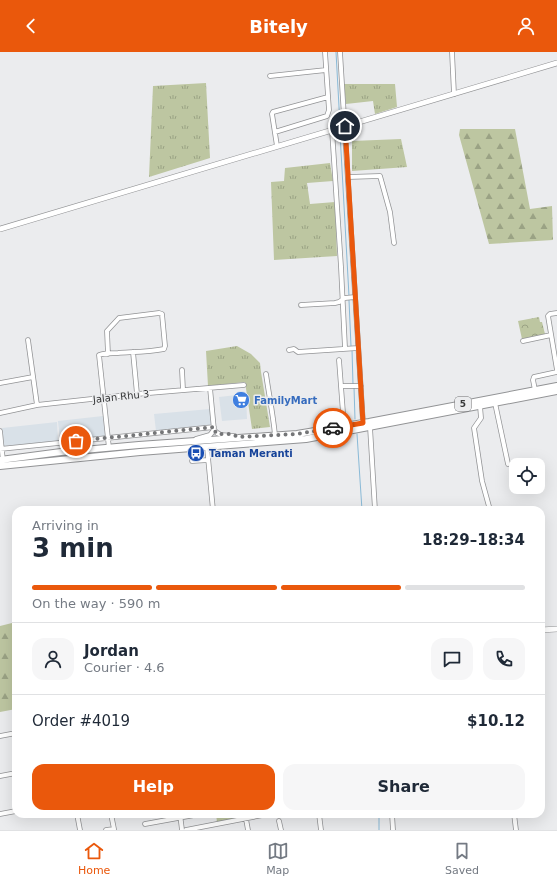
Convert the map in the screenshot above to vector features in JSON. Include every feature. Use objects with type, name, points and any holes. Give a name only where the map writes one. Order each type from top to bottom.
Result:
[{"type":"highway","name":"5","points":[[2,463],[60,452],[194,440],[297,434],[557,386]]},
{"type":"highway","name":"5","points":[[2,463],[306,439],[557,391]]},
{"type":"street","points":[[275,132],[325,118],[327,116],[329,110],[325,52]]},
{"type":"street","points":[[340,52],[354,297],[354,348],[363,423]]},
{"type":"street","points":[[452,52],[454,94]]},
{"type":"street","points":[[0,229],[557,63]]},
{"type":"street","points":[[270,76],[326,70]]},
{"type":"street","points":[[277,146],[272,114],[273,112],[328,97]]},
{"type":"street","points":[[332,130],[344,299],[345,348]]},
{"type":"street","points":[[348,177],[380,176],[390,212],[394,243]]},
{"type":"street","points":[[301,305],[335,303],[354,297]]},
{"type":"street","points":[[535,390],[534,378],[557,371],[548,315],[557,312]]},
{"type":"street","points":[[108,354],[107,331],[119,318],[159,313],[162,316],[165,348],[133,352],[108,354],[100,354],[98,357],[108,448]]},
{"type":"street","points":[[522,340],[551,336]]},
{"type":"street","points":[[28,340],[37,405]]},
{"type":"street","points":[[288,350],[294,349],[298,352],[354,348]]},
{"type":"street","points":[[133,352],[137,394]]},
{"type":"street","points":[[339,360],[344,426]]},
{"type":"street","points":[[182,370],[183,390]]},
{"type":"street","points":[[266,374],[275,435]]},
{"type":"street","points":[[0,383],[33,377]]},
{"type":"street","name":"Jalan Rhu 3","points":[[0,413],[37,405],[137,394],[244,385]]},
{"type":"street","points":[[341,386],[358,386]]},
{"type":"street","points":[[210,388],[214,429],[217,434],[232,434],[238,437]]},
{"type":"street","points":[[495,402],[508,464]]},
{"type":"street","points":[[480,406],[481,418],[474,428],[482,481],[489,506]]},
{"type":"street","points":[[370,427],[375,506]]},
{"type":"street","points":[[1,449],[214,429]]},
{"type":"street","points":[[194,440],[210,435],[214,429]]},
{"type":"street","points":[[0,431],[2,463]]},
{"type":"street","points":[[60,443],[60,452]]},
{"type":"street","points":[[207,447],[213,506]]},
{"type":"street","points":[[192,461],[208,460]]},
{"type":"street","points":[[545,630],[557,629]]},
{"type":"street","points":[[0,736],[12,734]]},
{"type":"street","points":[[0,776],[12,774]]},
{"type":"street","points":[[0,814],[12,812]]},
{"type":"street","points":[[78,818],[80,830]]},
{"type":"street","points":[[106,830],[114,828],[112,818]]},
{"type":"street","points":[[145,824],[171,818]]},
{"type":"street","points":[[180,818],[182,830]]},
{"type":"street","points":[[186,830],[250,818]]},
{"type":"street","points":[[320,818],[321,830]]},
{"type":"street","points":[[392,818],[393,830]]},
{"type":"street","points":[[514,818],[516,830]]},
{"type":"street","points":[[246,819],[248,830]]},
{"type":"street","points":[[279,821],[281,830]]},
{"type":"shaded area","points":[[246,394],[247,419],[222,421],[219,397]]},
{"type":"shaded area","points":[[210,409],[212,426],[156,431],[154,414]]},
{"type":"shaded area","points":[[103,416],[105,436],[60,441],[58,421]]},
{"type":"shaded area","points":[[57,422],[58,441],[4,446],[2,428]]},
{"type":"green space","points":[[206,83],[210,158],[149,177],[153,86]]},
{"type":"green space","points":[[344,84],[395,84],[397,107],[375,114],[373,101],[346,104]]},
{"type":"green space","points":[[460,129],[515,129],[530,209],[552,206],[553,240],[489,244],[459,135]]},
{"type":"green space","points":[[401,139],[407,167],[352,171],[352,141]]},
{"type":"green space","points":[[330,163],[333,181],[307,183],[310,204],[335,202],[337,256],[274,260],[271,182],[284,181],[285,168]]},
{"type":"green space","points":[[539,317],[545,334],[522,339],[518,321]]},
{"type":"green space","points":[[237,346],[251,354],[260,363],[270,427],[252,429],[245,382],[208,386],[206,351]]},
{"type":"green space","points":[[12,623],[12,710],[0,712],[0,626]]},
{"type":"green space","points":[[216,818],[236,818],[217,822]]},
{"type":"waterway","points":[[336,52],[340,125]]},
{"type":"waterway","points":[[340,133],[349,296]]},
{"type":"waterway","points":[[349,300],[351,346]]},
{"type":"waterway","points":[[352,350],[353,384]]},
{"type":"waterway","points":[[354,387],[355,419]]},
{"type":"waterway","points":[[357,434],[362,506]]},
{"type":"waterway","points":[[379,818],[379,830]]},
{"type":"way so far","points":[[76,441],[214,427],[217,434],[232,434],[238,437],[297,434],[333,428]]},
{"type":"place","name":"FamilyMart","points":[[241,400]]},
{"type":"place","name":"Taman Meranti","points":[[196,453]]},
{"type":"route","points":[[333,428],[363,423],[345,126]]}]
